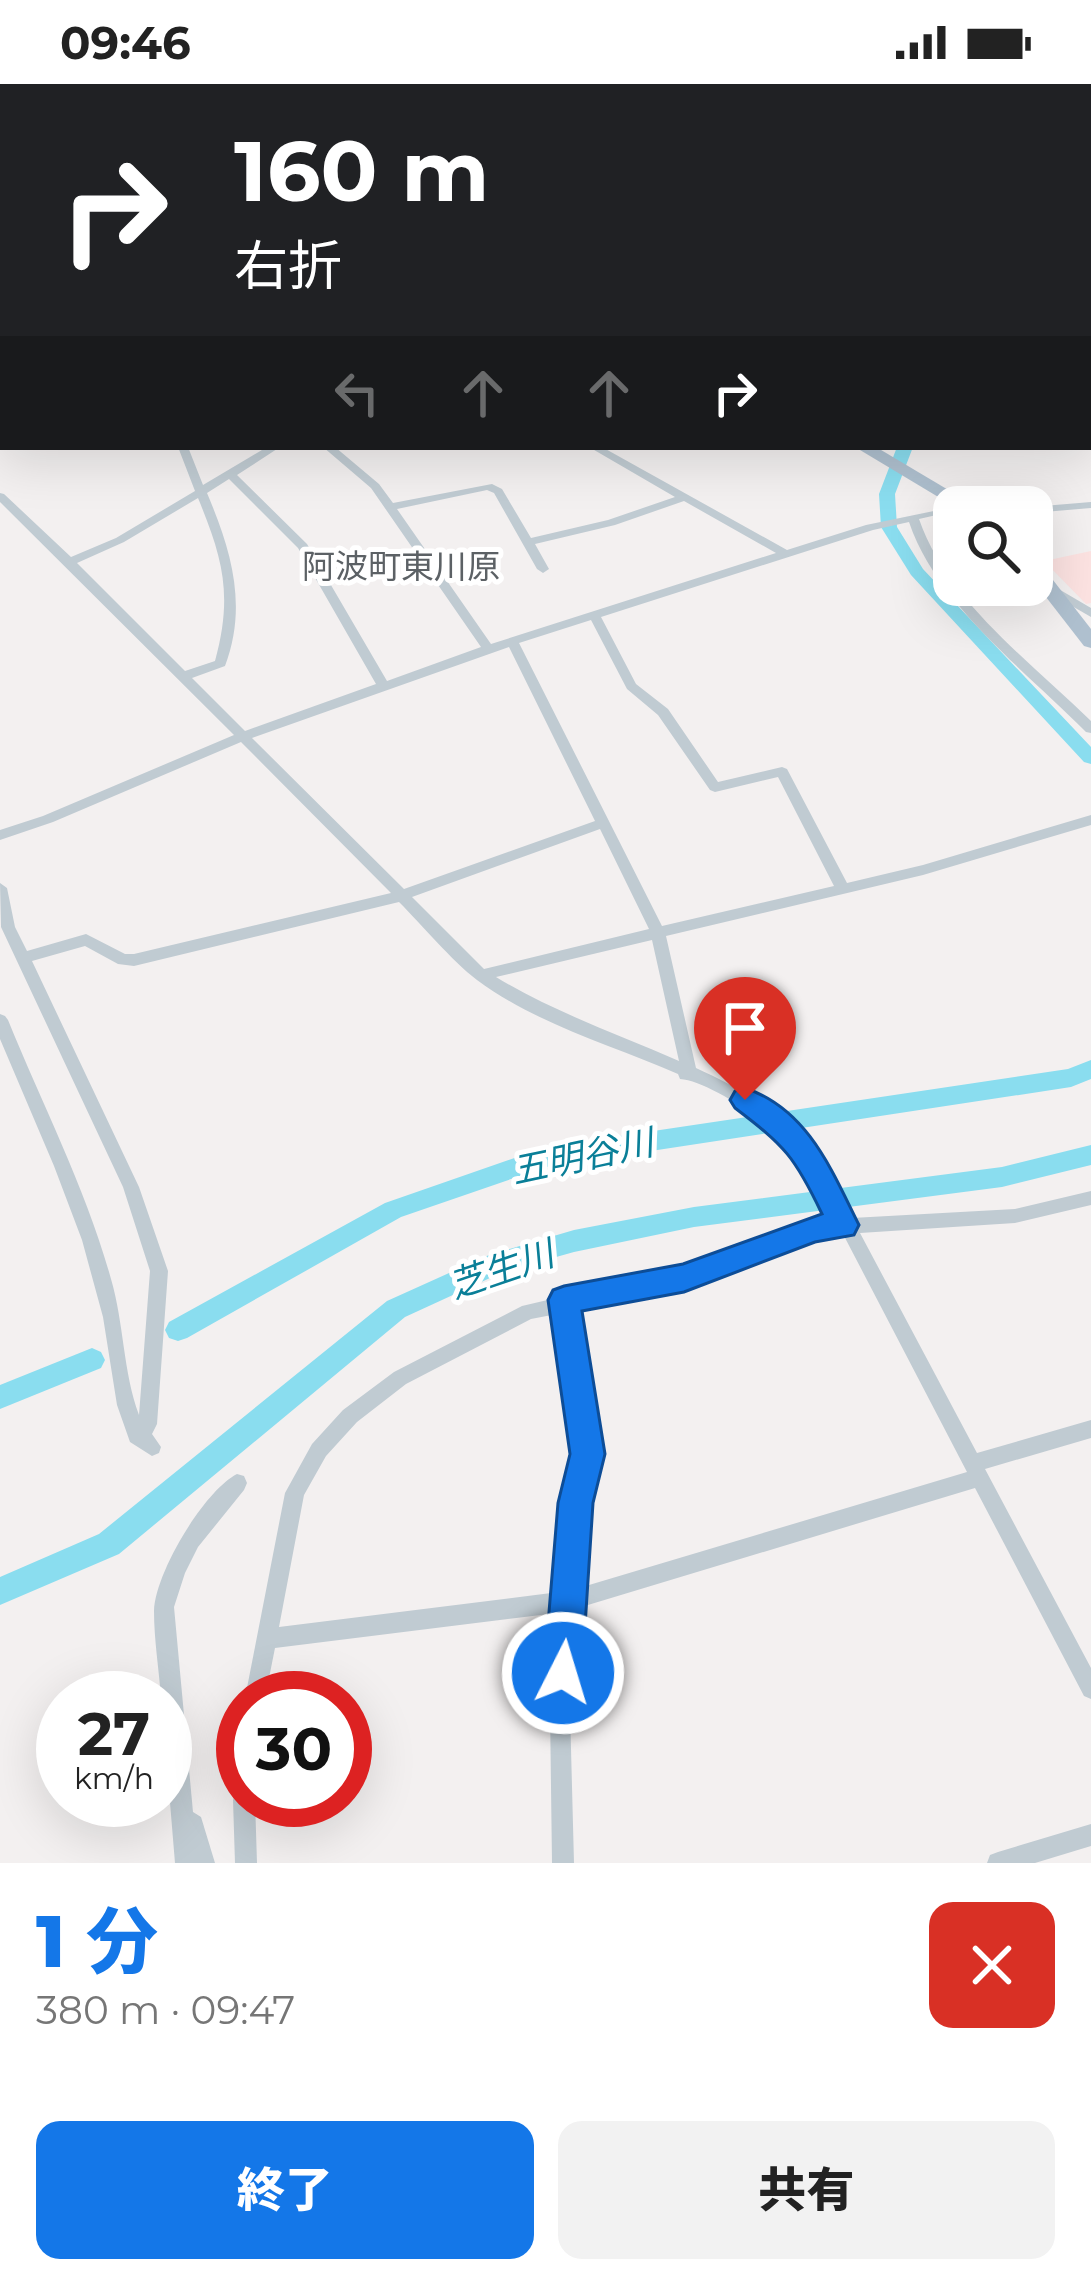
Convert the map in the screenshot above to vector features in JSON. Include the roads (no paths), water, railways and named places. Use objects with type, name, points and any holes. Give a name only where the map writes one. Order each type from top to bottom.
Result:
[{"type":"main road","points":[[874,450],[933,487]]},
{"type":"main road","points":[[1053,592],[1091,642]]},
{"type":"street","points":[[182,677],[221,663],[234,627],[235,600],[184,450]]},
{"type":"street","points":[[69,562],[120,540],[270,450]]},
{"type":"street","points":[[332,450],[362,472],[391,507],[488,649]]},
{"type":"street","points":[[599,450],[786,554]]},
{"type":"street","points":[[231,475],[303,546],[384,687]]},
{"type":"street","points":[[391,507],[488,486],[498,491],[543,569]]},
{"type":"street","points":[[0,496],[481,975],[540,1012],[755,1107],[794,1136],[1091,1689]]},
{"type":"street","points":[[528,542],[611,523],[680,499]]},
{"type":"street","points":[[1053,509],[1091,506]]},
{"type":"street","points":[[0,835],[241,737],[488,649],[879,525],[933,513]]},
{"type":"street","points":[[911,518],[922,551],[939,573],[1091,729]]},
{"type":"street","points":[[1053,590],[1091,614]]},
{"type":"street","points":[[594,615],[631,686],[663,712],[716,787],[782,772],[843,889]]},
{"type":"street","points":[[512,641],[658,932],[686,1074]]},
{"type":"street","points":[[481,975],[843,889],[1091,820]]},
{"type":"street","points":[[22,958],[86,940],[123,960],[134,960],[401,896],[603,823]]},
{"type":"street","points":[[0,888],[22,958],[131,1187],[159,1270],[145,1441],[96,1249],[67,1170],[0,1020]]},
{"type":"street","points":[[260,1671],[295,1493],[320,1450],[350,1416],[400,1378],[528,1312],[564,1300],[684,1278],[840,1218],[1015,1216],[1091,1198]]},
{"type":"street","points":[[563,1863],[560,1710],[576,1503],[587,1454],[564,1300]]},
{"type":"street","points":[[265,1639],[569,1600],[1091,1429]]},
{"type":"street","points":[[169,1671],[164,1607],[175,1567],[192,1532],[237,1483]]},
{"type":"street","points":[[192,1824],[204,1863]]},
{"type":"street","points":[[182,1827],[186,1863]]},
{"type":"street","points":[[245,1827],[246,1863]]},
{"type":"street","points":[[998,1863],[1091,1835]]},
{"type":"waterway","name":"五明谷川","points":[[904,450],[887,494],[889,527],[917,572],[1091,758]]},
{"type":"waterway","name":"五明谷川","points":[[178,1330],[393,1210],[546,1157],[1071,1078],[1091,1069]]},
{"type":"waterway","name":"芝生川","points":[[0,1591],[109,1544],[396,1309],[498,1263],[574,1241],[694,1217],[1002,1177],[1091,1155]]},
{"type":"waterway","name":"五明谷川","points":[[0,1397],[92,1360]]},
{"type":"district","name":"阿波町東川原","points":[[401,566]]}]
